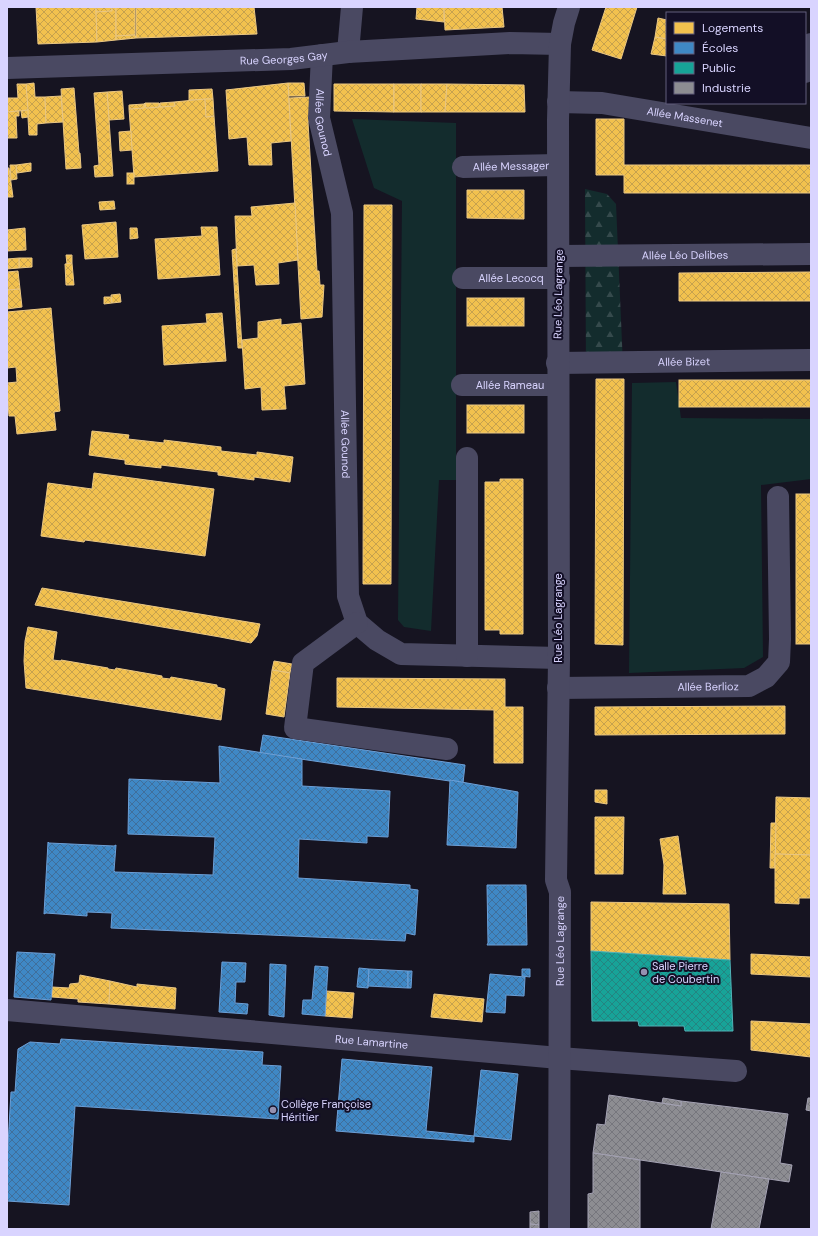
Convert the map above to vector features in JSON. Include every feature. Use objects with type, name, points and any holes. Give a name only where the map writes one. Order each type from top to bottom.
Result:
[{"type":"street","points":[[348,52],[352,7]]},
{"type":"street","name":"Rue Léo Lagrange","points":[[559,1229],[558,1058],[560,892],[556,880],[559,658],[557,363],[559,278],[558,102],[560,44],[569,7]]},
{"type":"street","name":"Rue Georges Gay","points":[[7,68],[291,59],[348,52],[510,43],[560,44]]},
{"type":"street","points":[[806,67],[811,44]]},
{"type":"street","name":"Allée Gounod","points":[[322,55],[319,118],[342,213],[348,596],[357,623]]},
{"type":"street","name":"Allée Massenet","points":[[558,102],[602,103],[811,138]]},
{"type":"street","name":"Allée Messager","points":[[463,167],[558,165]]},
{"type":"street","name":"Allée Léo Delibes","points":[[559,256],[811,254]]},
{"type":"street","name":"Allée Lecocq","points":[[463,278],[559,278]]},
{"type":"street","name":"Allée Bizet","points":[[557,363],[811,360]]},
{"type":"street","name":"Allée Rameau","points":[[462,385],[558,384]]},
{"type":"street","points":[[467,458],[467,656]]},
{"type":"street","name":"Allée Berlioz","points":[[558,688],[749,686],[766,678],[779,662],[778,497]]},
{"type":"street","points":[[447,749],[295,728],[303,663],[357,623],[377,640],[401,654],[559,658]]},
{"type":"street","name":"Rue Lamartine","points":[[7,1010],[558,1058],[736,1071]]},
{"type":"green space","points":[[352,119],[456,123],[456,480],[439,480],[431,631],[404,627],[398,620],[402,201],[374,188]]},
{"type":"green space","points":[[585,189],[607,194],[616,204],[623,366],[586,369]]},
{"type":"green space","points":[[676,382],[681,418],[811,419],[811,479],[761,485],[763,657],[744,668],[629,673],[632,383]]},
{"type":"building: Logements","points":[[36,7],[96,7],[97,42],[38,44]]},
{"type":"building: Logements","points":[[96,7],[112,7],[112,11],[96,12]]},
{"type":"building: Logements","points":[[112,7],[116,7],[116,40],[97,42],[96,12],[112,11]]},
{"type":"building: Logements","points":[[116,7],[135,7],[135,35],[116,36]]},
{"type":"building: Logements","points":[[136,7],[254,7],[257,34],[136,38]]},
{"type":"building: Logements","points":[[417,7],[444,7],[444,22],[416,19]]},
{"type":"building: Logements","points":[[444,7],[502,7],[504,27],[445,30]]},
{"type":"building: Logements","points":[[606,7],[637,7],[621,59],[592,50]]},
{"type":"building: Logements","points":[[658,18],[666,20],[666,39],[655,37]]},
{"type":"building: Logements","points":[[135,35],[136,38],[116,40],[116,36]]},
{"type":"building: Logements","points":[[655,37],[666,39],[666,56],[651,54]]},
{"type":"building: Logements","points":[[34,83],[35,97],[45,97],[46,123],[37,124],[37,135],[29,135],[26,84]]},
{"type":"building: Logements","points":[[288,83],[304,83],[305,96],[289,96]]},
{"type":"building: Logements","points":[[288,83],[291,141],[271,143],[272,165],[249,165],[247,137],[229,139],[226,90]]},
{"type":"building: Logements","points":[[17,84],[26,84],[28,110],[7,112],[8,98],[18,98]]},
{"type":"building: Logements","points":[[334,84],[394,84],[394,112],[334,111]]},
{"type":"building: Logements","points":[[394,84],[421,84],[421,112],[394,112]]},
{"type":"building: Logements","points":[[421,84],[447,84],[445,112],[421,112]]},
{"type":"building: Logements","points":[[447,84],[524,85],[525,112],[445,112]]},
{"type":"building: Logements","points":[[74,88],[81,168],[66,169],[61,89]]},
{"type":"building: Logements","points":[[212,89],[213,99],[189,100],[189,90]]},
{"type":"building: Logements","points":[[122,91],[124,119],[109,120],[107,92]]},
{"type":"building: Logements","points":[[107,92],[113,176],[95,177],[94,166],[99,165],[94,93]]},
{"type":"building: Logements","points":[[61,96],[63,122],[46,123],[45,97]]},
{"type":"building: Logements","points":[[311,97],[312,121],[308,122],[317,271],[319,271],[320,285],[324,285],[322,317],[301,319],[289,98]]},
{"type":"building: Logements","points":[[205,99],[206,117],[214,116],[218,171],[134,177],[129,109],[144,108],[145,103],[146,108],[159,107],[159,103],[160,107],[175,106],[174,102]]},
{"type":"building: Logements","points":[[205,99],[213,99],[214,116],[206,117]]},
{"type":"building: Logements","points":[[174,102],[175,106],[160,107],[160,103]]},
{"type":"building: Logements","points":[[145,103],[159,103],[159,107],[146,108]]},
{"type":"building: Logements","points":[[144,104],[144,108],[129,109],[129,105]]},
{"type":"building: Logements","points":[[28,110],[28,117],[22,118],[21,111]]},
{"type":"building: Logements","points":[[19,111],[19,116],[16,116],[17,138],[7,138],[7,112]]},
{"type":"building: Logements","points":[[596,119],[624,119],[624,165],[811,165],[811,193],[624,193],[624,175],[596,175]]},
{"type":"building: Logements","points":[[131,131],[132,150],[120,151],[119,132]]},
{"type":"building: Logements","points":[[31,163],[31,171],[17,173],[16,165]]},
{"type":"building: Logements","points":[[10,165],[16,165],[17,179],[11,180]]},
{"type":"building: Logements","points":[[7,168],[9,168],[13,197],[7,197]]},
{"type":"building: Logements","points":[[127,173],[134,173],[134,184],[127,184]]},
{"type":"building: Logements","points":[[467,190],[524,190],[524,219],[467,218]]},
{"type":"building: Logements","points":[[114,201],[115,209],[100,210],[99,202]]},
{"type":"building: Logements","points":[[295,203],[298,260],[278,263],[279,284],[256,285],[254,265],[237,266],[235,216],[252,216],[251,207]]},
{"type":"building: Logements","points":[[364,205],[392,205],[391,584],[363,584]]},
{"type":"building: Logements","points":[[116,222],[118,257],[85,259],[82,225]]},
{"type":"building: Logements","points":[[201,227],[217,227],[220,275],[158,279],[155,239],[202,236]]},
{"type":"building: Logements","points":[[25,228],[26,250],[7,251],[7,230]]},
{"type":"building: Logements","points":[[130,228],[137,228],[138,238],[130,239]]},
{"type":"building: Logements","points":[[236,249],[242,348],[238,348],[232,250]]},
{"type":"building: Logements","points":[[66,255],[72,255],[72,263],[67,264]]},
{"type":"building: Logements","points":[[19,258],[32,258],[32,267],[19,268]]},
{"type":"building: Logements","points":[[19,258],[19,268],[7,269],[7,259]]},
{"type":"building: Logements","points":[[72,263],[74,285],[66,285],[65,264]]},
{"type":"building: Logements","points":[[18,271],[20,289],[7,290],[7,272]]},
{"type":"building: Logements","points":[[811,272],[811,301],[679,301],[679,273]]},
{"type":"building: Logements","points":[[20,289],[22,307],[7,309],[7,290]]},
{"type":"building: Logements","points":[[120,294],[121,302],[112,303],[111,295]]},
{"type":"building: Logements","points":[[104,297],[111,297],[112,303],[104,304]]},
{"type":"building: Logements","points":[[467,298],[524,298],[524,326],[467,326]]},
{"type":"building: Logements","points":[[51,308],[60,411],[54,412],[56,430],[17,434],[15,416],[9,416],[7,383],[17,382],[16,367],[7,368],[7,312]]},
{"type":"building: Logements","points":[[222,313],[226,361],[164,365],[162,326],[207,323],[206,314]]},
{"type":"building: Logements","points":[[281,319],[281,325],[301,323],[305,384],[284,386],[286,409],[262,410],[261,387],[245,389],[242,340],[258,338],[258,322]]},
{"type":"building: Logements","points":[[596,379],[624,379],[623,645],[595,644]]},
{"type":"building: Logements","points":[[679,380],[811,380],[811,407],[679,407]]},
{"type":"building: Logements","points":[[467,405],[524,405],[524,433],[467,433]]},
{"type":"building: Logements","points":[[92,431],[129,435],[128,439],[164,443],[164,440],[221,447],[221,451],[257,455],[257,452],[293,457],[290,482],[254,477],[254,480],[218,475],[218,472],[161,465],[161,468],[125,464],[125,460],[89,455]]},
{"type":"building: Logements","points":[[94,473],[214,489],[205,556],[85,540],[84,542],[41,536],[48,483],[92,489]]},
{"type":"building: Logements","points":[[500,479],[523,479],[523,634],[500,634],[500,630],[485,630],[485,482],[500,482]]},
{"type":"building: Logements","points":[[796,494],[811,494],[811,644],[796,644]]},
{"type":"building: Logements","points":[[42,588],[260,624],[257,636],[251,643],[35,605]]},
{"type":"building: Logements","points":[[28,627],[57,632],[53,660],[61,660],[115,670],[116,668],[162,676],[162,678],[170,679],[171,677],[217,685],[217,687],[225,689],[221,720],[26,688],[24,661],[25,641]]},
{"type":"building: Logements","points":[[274,661],[292,664],[290,673],[272,670]]},
{"type":"building: Logements","points":[[272,670],[290,673],[284,717],[266,714]]},
{"type":"building: Logements","points":[[337,678],[505,679],[505,707],[523,707],[523,763],[494,763],[494,710],[337,707]]},
{"type":"building: Logements","points":[[785,706],[785,734],[595,735],[595,707]]},
{"type":"building: Logements","points":[[595,790],[607,790],[607,804],[595,802]]},
{"type":"building: Logements","points":[[776,797],[811,798],[811,855],[775,854]]},
{"type":"building: Logements","points":[[595,817],[624,817],[623,874],[595,874]]},
{"type":"building: Logements","points":[[771,823],[776,823],[775,868],[770,868]]},
{"type":"building: Logements","points":[[678,836],[686,894],[663,894],[664,865],[660,839]]},
{"type":"building: Logements","points":[[775,854],[811,855],[811,898],[799,898],[799,904],[775,903]]},
{"type":"building: Logements","points":[[591,902],[729,904],[730,960],[591,951]]},
{"type":"building: Logements","points":[[751,954],[811,957],[811,977],[751,974]]},
{"type":"building: Logements","points":[[80,975],[110,981],[109,1004],[78,1002],[78,999],[52,997],[52,987],[69,988],[70,984],[79,983]]},
{"type":"building: Logements","points":[[110,981],[137,987],[137,984],[176,988],[175,1009],[109,1004]]},
{"type":"building: Logements","points":[[326,991],[354,993],[352,1018],[325,1016]]},
{"type":"building: Logements","points":[[434,994],[484,999],[482,1022],[431,1017]]},
{"type":"building: Logements","points":[[751,1021],[811,1024],[811,1057],[751,1050]]},
{"type":"building: Écoles","points":[[263,735],[465,765],[463,783],[260,753]]},
{"type":"building: Écoles","points":[[219,746],[302,759],[302,786],[390,791],[388,837],[367,836],[367,843],[299,839],[298,878],[410,885],[410,889],[418,890],[415,935],[406,933],[405,941],[111,928],[112,913],[87,912],[87,916],[44,914],[48,842],[116,845],[115,872],[213,875],[215,837],[128,834],[129,779],[220,783]]},
{"type":"building: Écoles","points":[[450,780],[518,792],[516,848],[447,845]]},
{"type":"building: Écoles","points":[[487,885],[526,885],[527,945],[487,945]]},
{"type":"building: Écoles","points":[[17,952],[55,954],[51,1000],[14,997]]},
{"type":"building: Écoles","points":[[222,962],[246,963],[245,982],[236,982],[235,1003],[248,1004],[247,1014],[219,1012]]},
{"type":"building: Écoles","points":[[270,964],[286,965],[284,1017],[269,1015]]},
{"type":"building: Écoles","points":[[315,966],[328,967],[325,1016],[302,1014],[303,1000],[312,1000]]},
{"type":"building: Écoles","points":[[359,968],[369,969],[368,988],[357,987]]},
{"type":"building: Écoles","points":[[369,969],[408,971],[408,988],[368,986]]},
{"type":"building: Écoles","points":[[522,969],[530,969],[530,977],[522,976]]},
{"type":"building: Écoles","points":[[408,971],[412,971],[411,988],[408,988]]},
{"type":"building: Écoles","points":[[490,974],[525,977],[524,996],[506,995],[505,1013],[486,1012]]},
{"type":"building: Écoles","points":[[61,1039],[263,1052],[262,1065],[281,1066],[278,1119],[75,1106],[69,1205],[7,1201],[7,1162],[11,1092],[15,1092],[18,1049],[30,1042],[60,1044]]},
{"type":"building: Écoles","points":[[342,1059],[432,1067],[426,1131],[474,1136],[474,1142],[336,1131]]},
{"type":"building: Écoles","points":[[481,1070],[518,1074],[511,1140],[474,1136]]},
{"type":"building: Public","points":[[591,951],[730,960],[733,1031],[685,1031],[684,1026],[639,1026],[638,1021],[592,1021]]},
{"type":"building: Industrie","points":[[609,1095],[681,1106],[681,1101],[788,1114],[780,1163],[792,1165],[789,1182],[593,1153],[597,1124],[605,1125]]},
{"type":"building: Industrie","points":[[663,1098],[681,1101],[681,1106],[662,1103]]},
{"type":"building: Industrie","points":[[808,1098],[811,1098],[811,1111],[806,1110]]},
{"type":"building: Industrie","points":[[593,1153],[640,1160],[640,1229],[588,1229],[588,1194],[593,1193]]},
{"type":"building: Industrie","points":[[721,1172],[769,1179],[759,1229],[711,1229]]},
{"type":"building: Industrie","points":[[539,1211],[539,1225],[530,1224],[530,1212]]},
{"type":"building: Industrie","points":[[530,1224],[539,1225],[539,1229],[530,1229]]},
{"type":"place","name":"Salle Pierre de Coubertin","points":[[644,972]]},
{"type":"place","name":"Collège Françoise Héritier","points":[[273,1110]]}]
